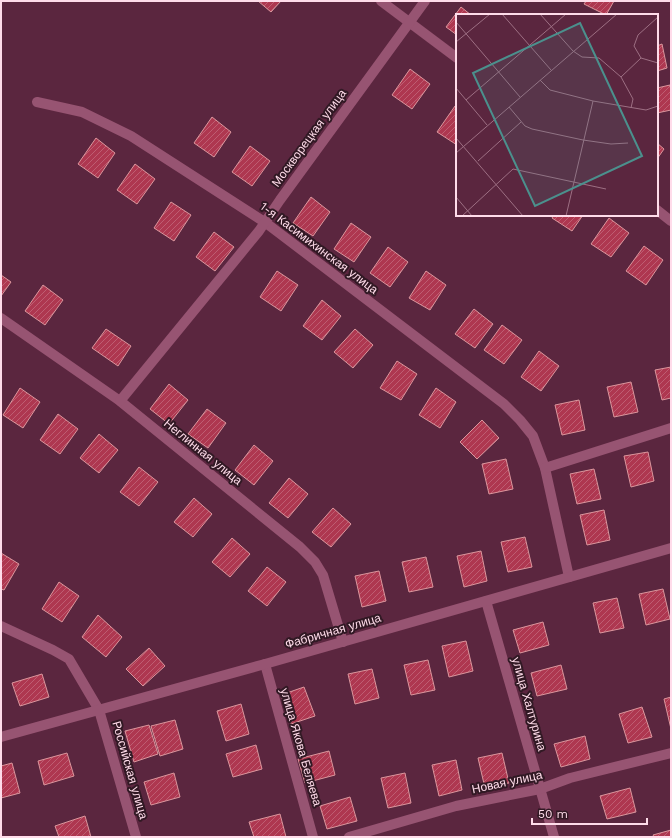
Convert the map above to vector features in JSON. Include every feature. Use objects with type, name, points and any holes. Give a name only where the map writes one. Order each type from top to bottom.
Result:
[{"type":"street","points":[[380,1],[456,57]]},
{"type":"street","name":"Москворецкая улица","points":[[120,401],[266,223],[280,200],[426,1]]},
{"type":"street","name":"1-я Касимихинская улица","points":[[37,102],[82,112],[131,136],[266,223],[504,404],[533,436],[544,468],[569,577]]},
{"type":"street","points":[[658,211],[671,221]]},
{"type":"street","name":"Неглинная улица","points":[[1,318],[120,401],[300,548],[314,562],[323,574],[343,642]]},
{"type":"street","points":[[544,468],[671,428]]},
{"type":"street","name":"Фабричная улица","points":[[1,737],[343,642],[671,548]]},
{"type":"street","name":"улица Халтурина","points":[[486,601],[554,837]]},
{"type":"street","name":"Российская улица","points":[[1,626],[69,659],[99,710],[136,837]]},
{"type":"street","name":"улица Якова Беляева","points":[[265,664],[313,837]]},
{"type":"street","name":"Новая улица","points":[[349,837],[456,806],[540,789],[570,778],[671,753]]},
{"type":"building","points":[[258,1],[281,1],[271,12]]},
{"type":"building","points":[[586,1],[614,1],[607,14],[584,4]]},
{"type":"building","points":[[461,7],[470,14],[456,14],[456,34],[446,27]]},
{"type":"building","points":[[662,44],[667,68],[658,71],[658,46]]},
{"type":"building","points":[[410,69],[430,84],[412,109],[392,95]]},
{"type":"building","points":[[670,85],[671,110],[658,113],[658,88]]},
{"type":"building","points":[[455,106],[456,106],[456,144],[437,132]]},
{"type":"building","points":[[212,117],[231,132],[214,157],[194,143]]},
{"type":"building","points":[[96,138],[115,153],[98,178],[78,164]]},
{"type":"building","points":[[658,144],[664,149],[658,158]]},
{"type":"building","points":[[250,146],[270,161],[252,186],[232,172]]},
{"type":"building","points":[[135,164],[155,179],[137,204],[117,190]]},
{"type":"building","points":[[311,197],[330,212],[313,236],[293,223]]},
{"type":"building","points":[[171,202],[191,215],[174,241],[154,228]]},
{"type":"building","points":[[553,216],[582,216],[572,231],[552,218]]},
{"type":"building","points":[[609,218],[629,233],[611,257],[591,244]]},
{"type":"building","points":[[351,223],[371,237],[354,262],[334,249]]},
{"type":"building","points":[[214,232],[234,247],[215,271],[196,257]]},
{"type":"building","points":[[644,246],[663,260],[646,285],[626,271]]},
{"type":"building","points":[[388,247],[408,262],[390,287],[370,273]]},
{"type":"building","points":[[277,271],[298,285],[281,311],[260,297]]},
{"type":"building","points":[[426,271],[446,285],[430,310],[409,298]]},
{"type":"building","points":[[1,275],[11,282],[1,296]]},
{"type":"building","points":[[43,285],[63,300],[45,325],[25,311]]},
{"type":"building","points":[[322,300],[341,316],[322,340],[303,326]]},
{"type":"building","points":[[474,309],[493,324],[475,348],[455,334]]},
{"type":"building","points":[[502,325],[522,340],[504,364],[484,350]]},
{"type":"building","points":[[106,329],[131,346],[118,366],[92,348]]},
{"type":"building","points":[[355,329],[373,345],[353,368],[334,352]]},
{"type":"building","points":[[539,351],[559,366],[541,391],[521,377]]},
{"type":"building","points":[[397,361],[417,374],[401,400],[380,388]]},
{"type":"building","points":[[671,367],[671,398],[662,400],[655,370]]},
{"type":"building","points":[[631,382],[638,412],[614,417],[607,387]]},
{"type":"building","points":[[169,384],[188,400],[169,424],[150,409]]},
{"type":"building","points":[[20,388],[40,402],[23,428],[3,415]]},
{"type":"building","points":[[436,388],[456,402],[440,428],[419,415]]},
{"type":"building","points":[[579,400],[585,430],[562,435],[555,405]]},
{"type":"building","points":[[207,409],[226,423],[208,448],[188,434]]},
{"type":"building","points":[[58,414],[78,429],[60,454],[40,440]]},
{"type":"building","points":[[482,420],[499,438],[477,459],[460,442]]},
{"type":"building","points":[[99,434],[118,450],[99,473],[80,458]]},
{"type":"building","points":[[254,445],[273,461],[254,485],[235,470]]},
{"type":"building","points":[[648,452],[654,481],[631,487],[624,456]]},
{"type":"building","points":[[506,459],[513,489],[489,494],[482,464]]},
{"type":"building","points":[[139,467],[158,482],[139,506],[120,492]]},
{"type":"building","points":[[594,469],[601,499],[577,504],[570,474]]},
{"type":"building","points":[[289,478],[308,494],[288,518],[269,503]]},
{"type":"building","points":[[194,498],[212,514],[193,537],[174,522]]},
{"type":"building","points":[[333,508],[351,524],[331,547],[312,532]]},
{"type":"building","points":[[604,510],[610,540],[587,545],[580,515]]},
{"type":"building","points":[[525,537],[532,567],[508,572],[501,542]]},
{"type":"building","points":[[232,538],[250,554],[230,577],[212,562]]},
{"type":"building","points":[[481,551],[487,581],[464,587],[457,556]]},
{"type":"building","points":[[1,553],[19,564],[4,590],[1,589]]},
{"type":"building","points":[[426,557],[433,587],[409,592],[402,562]]},
{"type":"building","points":[[267,567],[286,582],[267,606],[248,591]]},
{"type":"building","points":[[379,571],[386,601],[362,607],[355,576]]},
{"type":"building","points":[[59,582],[79,596],[62,622],[42,609]]},
{"type":"building","points":[[663,589],[670,619],[646,625],[639,594]]},
{"type":"building","points":[[617,598],[624,628],[600,633],[593,603]]},
{"type":"building","points":[[98,615],[122,637],[106,657],[82,637]]},
{"type":"building","points":[[543,622],[549,645],[520,653],[513,630]]},
{"type":"building","points":[[466,641],[473,671],[449,677],[442,646]]},
{"type":"building","points":[[149,648],[165,666],[143,686],[126,669]]},
{"type":"building","points":[[428,660],[435,690],[411,695],[404,665]]},
{"type":"building","points":[[561,665],[567,689],[537,696],[531,673]]},
{"type":"building","points":[[372,669],[379,698],[355,704],[348,674]]},
{"type":"building","points":[[42,674],[49,697],[20,706],[12,683]]},
{"type":"building","points":[[304,687],[315,716],[291,724],[281,695]]},
{"type":"building","points":[[671,697],[671,729],[664,699]]},
{"type":"building","points":[[241,704],[249,734],[226,741],[217,711]]},
{"type":"building","points":[[642,707],[652,737],[628,743],[619,714]]},
{"type":"building","points":[[175,720],[183,749],[160,756],[151,726]]},
{"type":"building","points":[[149,725],[158,754],[134,762],[125,731]]},
{"type":"building","points":[[585,736],[590,759],[561,767],[554,744]]},
{"type":"building","points":[[256,745],[262,769],[233,777],[226,754]]},
{"type":"building","points":[[329,751],[335,775],[305,783],[298,759]]},
{"type":"building","points":[[67,753],[74,776],[44,785],[38,761]]},
{"type":"building","points":[[502,753],[509,783],[485,788],[478,758]]},
{"type":"building","points":[[456,760],[462,790],[439,796],[432,765]]},
{"type":"building","points":[[12,763],[20,793],[1,798],[1,766]]},
{"type":"building","points":[[174,773],[180,797],[151,805],[144,782]]},
{"type":"building","points":[[405,773],[411,803],[388,808],[381,778]]},
{"type":"building","points":[[630,788],[636,812],[607,819],[600,796]]},
{"type":"building","points":[[350,797],[357,821],[327,829],[320,806]]},
{"type":"building","points":[[280,814],[286,837],[254,837],[249,822]]},
{"type":"building","points":[[85,816],[91,837],[59,837],[55,826]]},
{"type":"building","points":[[671,830],[671,837],[654,837],[653,835]]}]
